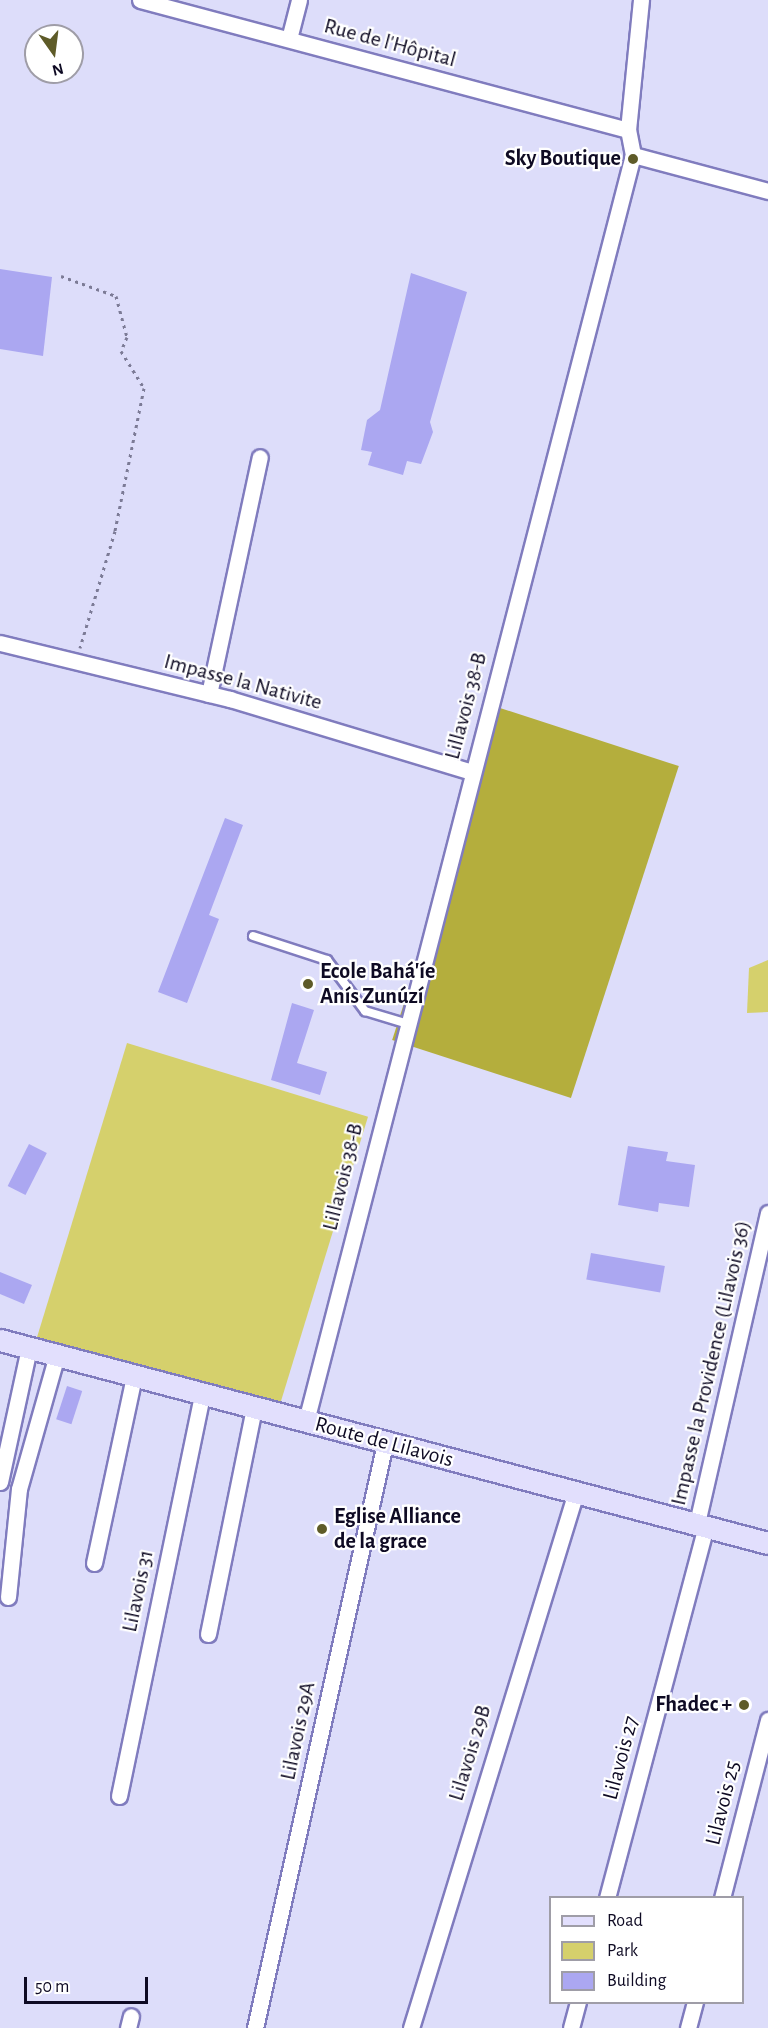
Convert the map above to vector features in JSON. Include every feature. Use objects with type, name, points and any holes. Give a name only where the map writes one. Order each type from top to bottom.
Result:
[{"type":"main road","name":"Route de Lilavois","points":[[0,1340],[768,1543]]},
{"type":"street","points":[[289,39],[299,0]]},
{"type":"street","name":"Lillavois 38-B","points":[[306,1421],[405,1023],[563,440],[633,155],[628,130],[641,0]]},
{"type":"street","name":"Rue de l'Hôpital","points":[[148,1],[628,130]]},
{"type":"street","points":[[633,155],[768,191]]},
{"type":"street","points":[[209,694],[260,457]]},
{"type":"street","name":"Impasse la Nativite","points":[[0,644],[75,664],[209,694],[472,772]]},
{"type":"street","name":"Impasse la Providence (Lilavois 36)","points":[[702,1525],[768,1213]]},
{"type":"street","points":[[0,1482],[29,1348]]},
{"type":"street","points":[[8,1597],[19,1489],[57,1356]]},
{"type":"street","points":[[94,1563],[134,1377]]},
{"type":"street","name":"Lilavois 31","points":[[118,1796],[202,1395]]},
{"type":"street","points":[[208,1634],[254,1408]]},
{"type":"street","name":"Lilavois 29A","points":[[255,2028],[384,1443]]},
{"type":"street","name":"Lilavois 29B","points":[[411,2028],[576,1492]]},
{"type":"street","name":"Lilavois 27","points":[[608,1896],[702,1525]]},
{"type":"street","name":"Lilavois 25","points":[[723,1896],[768,1720]]},
{"type":"street","points":[[571,2028],[577,2004]]},
{"type":"street","points":[[688,2028],[694,2004]]},
{"type":"lane","points":[[253,936],[327,960],[365,1011],[405,1023]]},
{"type":"path","points":[[61,276],[116,296],[127,336],[121,351],[144,388],[115,531],[75,664]]},
{"type":"green space","points":[[768,960],[768,1012],[747,1013],[749,968]]},
{"type":"green space","points":[[127,1043],[368,1117],[277,1415],[36,1341]]},
{"type":"shaded area","points":[[500,708],[679,766],[571,1098],[392,1040]]},
{"type":"building","points":[[0,269],[52,277],[43,356],[0,349]]},
{"type":"building","points":[[411,273],[467,292],[430,422],[433,432],[421,464],[407,461],[403,475],[368,465],[372,452],[361,450],[367,420],[380,410]]},
{"type":"building","points":[[225,818],[243,825],[209,915],[219,919],[187,1003],[158,992]]},
{"type":"building","points":[[292,1003],[314,1010],[297,1063],[327,1072],[320,1095],[271,1080]]},
{"type":"building","points":[[29,1144],[47,1153],[25,1195],[8,1186]]},
{"type":"building","points":[[628,1146],[668,1152],[666,1161],[695,1165],[689,1207],[659,1203],[658,1212],[618,1205]]},
{"type":"building","points":[[591,1253],[665,1266],[660,1293],[586,1280]]},
{"type":"building","points":[[0,1272],[32,1285],[24,1304],[0,1294]]},
{"type":"building","points":[[67,1386],[82,1391],[71,1424],[56,1419]]},
{"type":"place","name":"Sky Boutique","points":[[633,159]]},
{"type":"place","name":"Ecole Bahá'íe Anís Zunúzí","points":[[308,984]]},
{"type":"place","name":"Eglise Alliance de la grace","points":[[322,1529]]},
{"type":"place","name":"Fhadec +","points":[[744,1705]]}]
